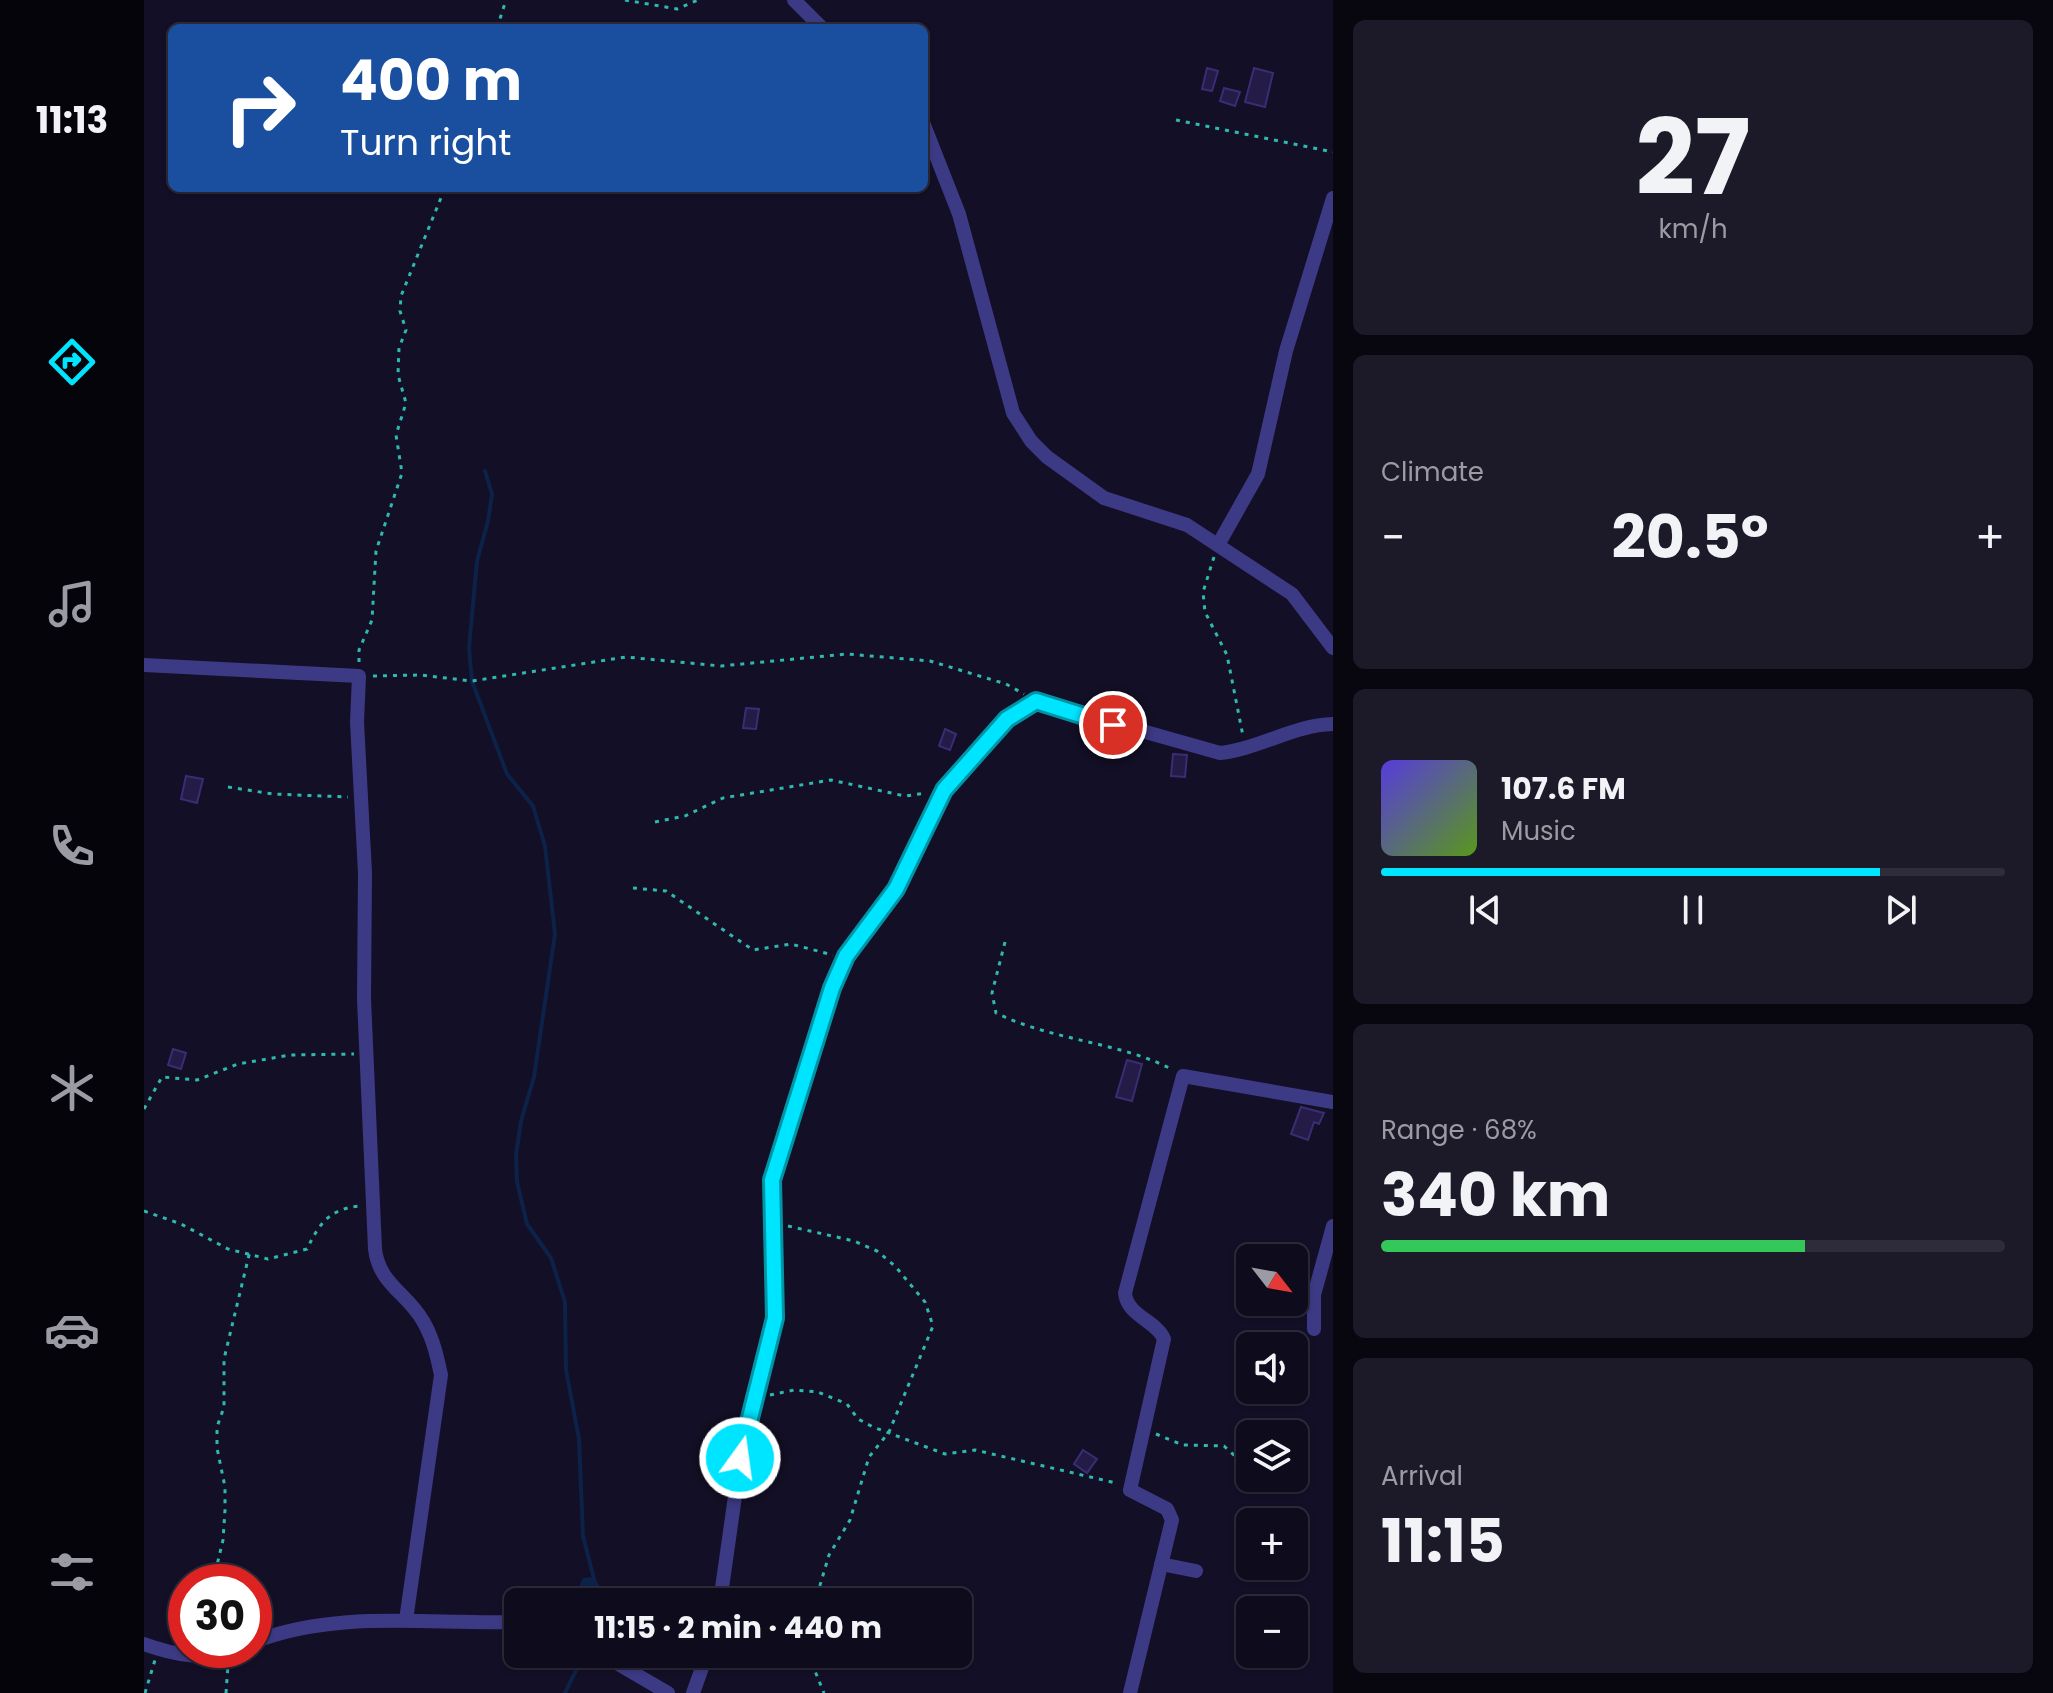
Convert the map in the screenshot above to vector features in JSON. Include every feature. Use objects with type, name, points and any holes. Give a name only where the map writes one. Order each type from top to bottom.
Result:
[{"type":"street","points":[[794,0],[818,24]]},
{"type":"street","points":[[928,135],[959,214],[1013,413],[1020,427],[1047,457],[1104,498],[1176,520],[1292,594],[1333,648]]},
{"type":"street","points":[[1218,545],[1258,474],[1286,351],[1333,198]]},
{"type":"street","points":[[144,665],[359,676],[360,797],[365,873],[365,1055],[376,1263],[393,1289],[406,1298],[423,1319],[435,1345],[441,1375],[406,1620]]},
{"type":"street","points":[[722,1588],[743,1440],[775,1318],[772,1180],[779,1151],[795,1112],[829,998],[846,956],[896,889],[944,790],[1007,719],[1036,701],[1220,753],[1246,748],[1313,725],[1333,724]]},
{"type":"street","points":[[1130,1693],[1171,1513],[1130,1490],[1164,1336],[1130,1306],[1125,1293],[1183,1076],[1333,1102]]},
{"type":"street","points":[[1314,1329],[1314,1295],[1333,1226]]},
{"type":"street","points":[[1161,1564],[1196,1571]]},
{"type":"street","points":[[272,1637],[317,1625],[406,1620],[504,1622]]},
{"type":"street","points":[[625,1668],[668,1693]]},
{"type":"street","points":[[693,1693],[702,1668]]},
{"type":"path","points":[[498,24],[506,0]]},
{"type":"path","points":[[625,0],[677,9],[698,0]]},
{"type":"path","points":[[1176,120],[1333,152]]},
{"type":"path","points":[[443,192],[401,296],[400,311],[406,330],[399,348],[398,375],[406,403],[396,435],[402,473],[376,551],[372,620],[359,650],[359,676],[420,675],[472,681],[626,657],[721,666],[847,654],[930,661],[1006,684],[1036,701]]},
{"type":"path","points":[[1218,545],[1203,592],[1205,612],[1227,655],[1234,707],[1246,748]]},
{"type":"path","points":[[655,822],[685,816],[723,798],[798,783],[831,780],[905,796],[944,790]]},
{"type":"path","points":[[228,787],[273,794],[360,797]]},
{"type":"path","points":[[633,888],[666,891],[753,950],[791,944],[822,954],[846,956]]},
{"type":"path","points":[[1005,942],[992,993],[996,1013],[1033,1029],[1154,1060],[1183,1076]]},
{"type":"path","points":[[144,1109],[162,1077],[197,1080],[238,1064],[290,1055],[365,1055]]},
{"type":"path","points":[[144,1211],[181,1224],[228,1249],[250,1251],[268,1259],[307,1249],[317,1229],[339,1208],[375,1204]]},
{"type":"path","points":[[773,1224],[854,1241],[877,1251],[895,1266],[925,1302],[933,1326],[889,1432],[869,1457],[850,1520],[829,1555],[819,1588]]},
{"type":"path","points":[[217,1564],[225,1510],[225,1487],[217,1448],[217,1427],[224,1407],[224,1359],[250,1251]]},
{"type":"path","points":[[756,1396],[794,1390],[818,1392],[847,1404],[858,1419],[945,1454],[975,1450],[1110,1480],[1130,1490]]},
{"type":"path","points":[[1144,1431],[1183,1445],[1224,1446],[1236,1457]]},
{"type":"path","points":[[145,1693],[151,1646]]},
{"type":"path","points":[[226,1693],[230,1668]]},
{"type":"path","points":[[814,1668],[824,1693]]},
{"type":"water","points":[[594,1577],[601,1588],[578,1588],[583,1578]]},
{"type":"building","points":[[1207,68],[1218,71],[1212,91],[1202,89]]},
{"type":"building","points":[[1254,68],[1273,73],[1265,107],[1245,102]]},
{"type":"building","points":[[1224,88],[1240,92],[1235,106],[1220,101]]},
{"type":"building","points":[[746,708],[759,709],[756,729],[743,728]]},
{"type":"building","points":[[945,729],[956,734],[950,750],[939,746]]},
{"type":"building","points":[[1173,754],[1187,755],[1185,777],[1171,776]]},
{"type":"building","points":[[186,776],[203,779],[197,803],[181,799]]},
{"type":"building","points":[[173,1049],[186,1053],[181,1069],[168,1065]]},
{"type":"building","points":[[1127,1060],[1142,1064],[1132,1101],[1116,1097]]},
{"type":"building","points":[[1301,1107],[1324,1113],[1319,1124],[1314,1122],[1308,1140],[1291,1134]]},
{"type":"building","points":[[1083,1450],[1097,1459],[1087,1473],[1074,1464]]},
{"type":"waterway","points":[[485,471],[492,494],[477,561],[469,648],[472,681],[507,774],[533,806],[545,846],[555,934],[534,1077],[521,1121],[516,1155],[517,1182],[527,1224],[551,1258],[565,1302],[566,1370],[579,1439],[583,1536],[594,1579]]},
{"type":"waterway","points":[[565,1693],[577,1668]]},
{"type":"route","points":[[740,1458],[775,1318],[772,1180],[832,988],[846,956],[879,916],[896,889],[944,790],[1007,719],[1036,701],[1113,725]]}]
